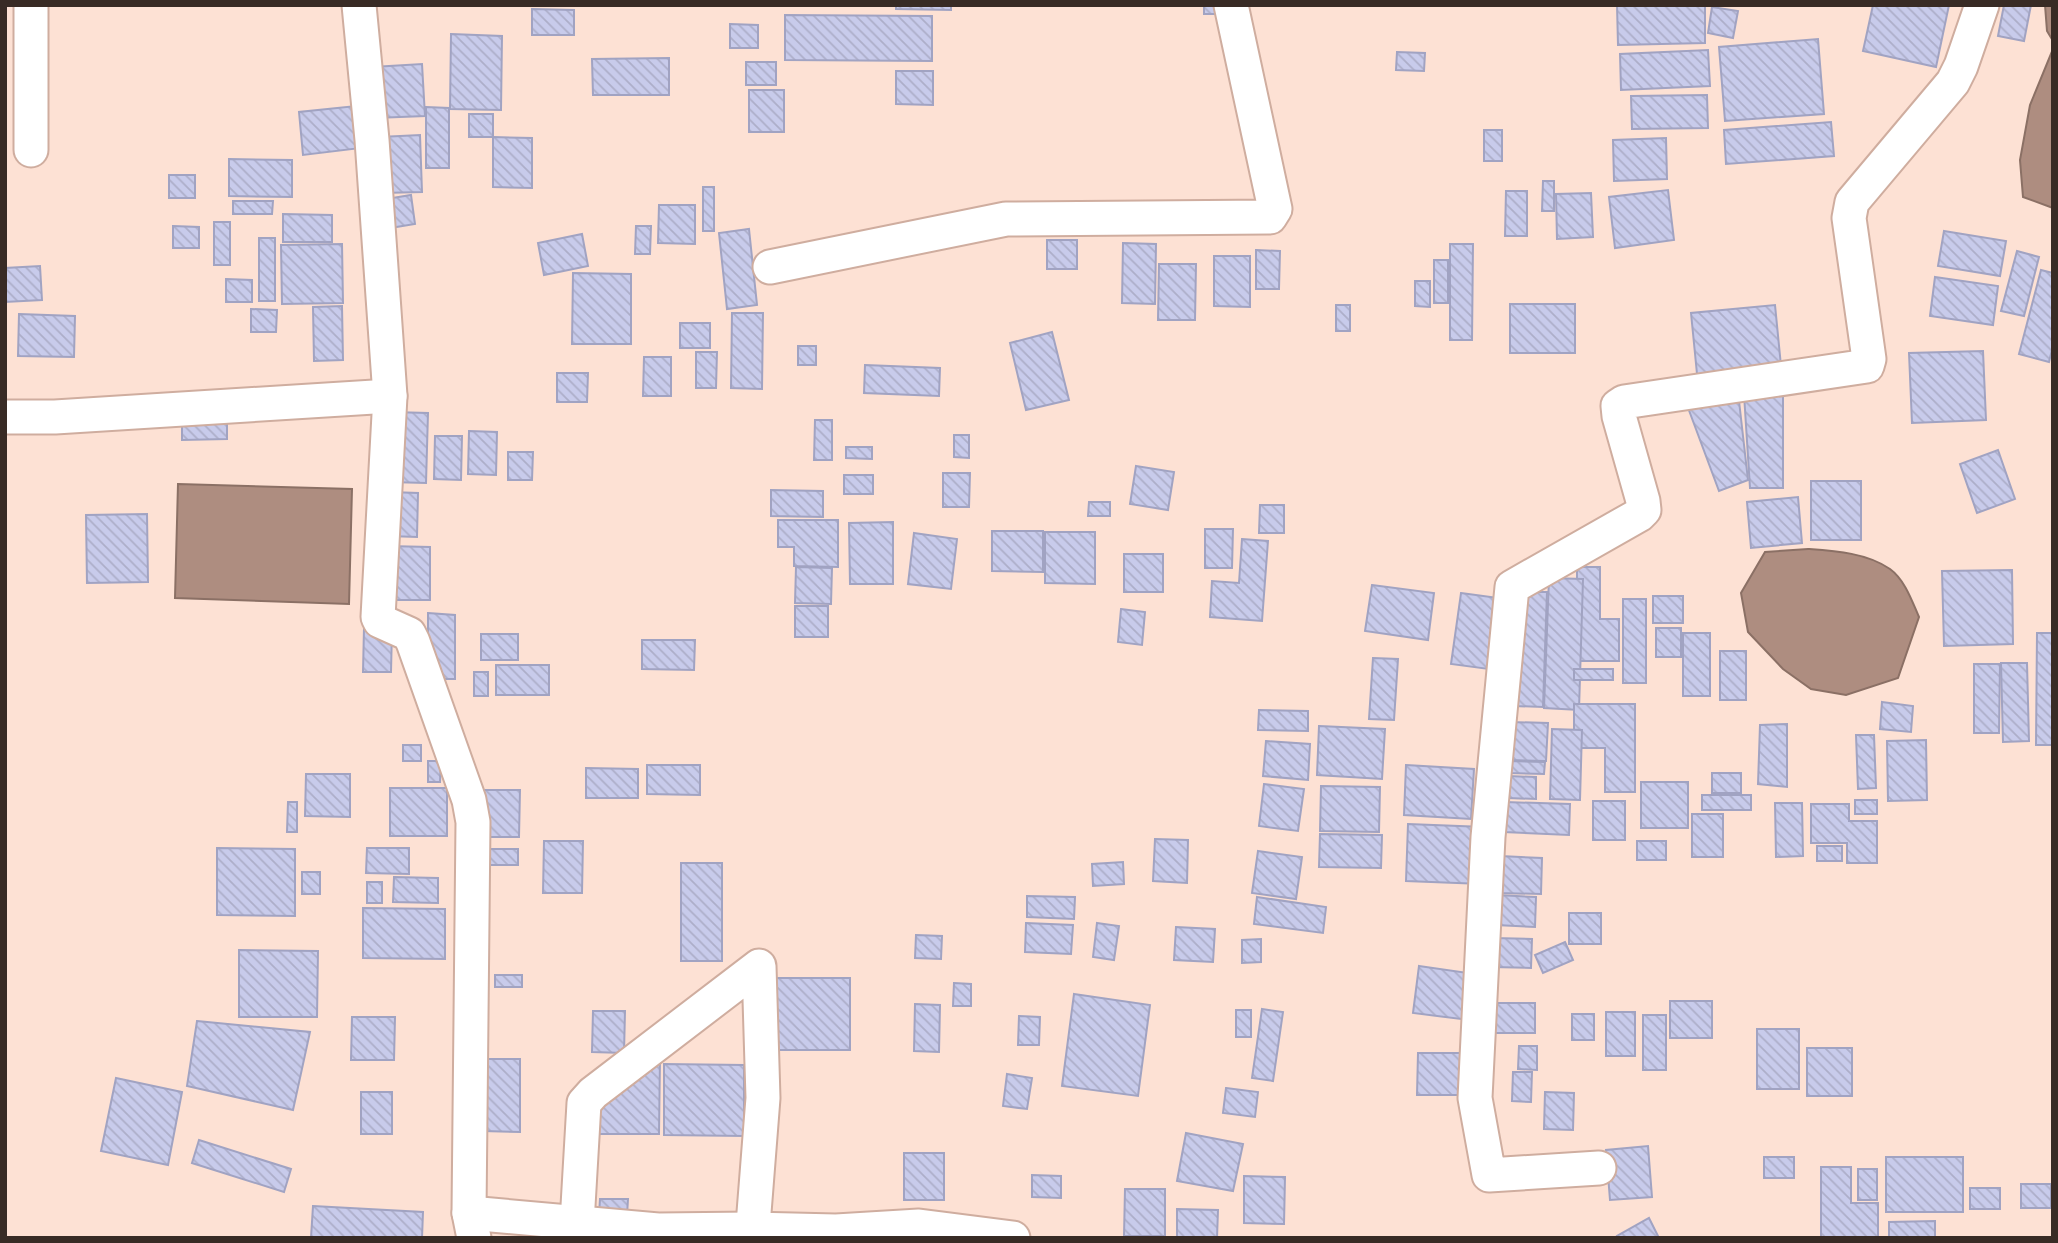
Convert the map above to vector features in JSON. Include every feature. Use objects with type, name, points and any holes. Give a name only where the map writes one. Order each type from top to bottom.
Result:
[{"type":"street","points":[[31,5],[31,150]]},
{"type":"street","points":[[359,5],[372,140],[390,396],[379,617],[380,621],[410,634],[469,800],[473,822],[471,1226],[577,1223],[658,1230],[752,1233],[919,1226],[1013,1238]]},
{"type":"street","points":[[770,267],[1006,219],[1270,217],[1275,209],[1231,5]]},
{"type":"street","points":[[1599,1168],[1489,1175],[1475,1098],[1488,837],[1512,587],[1644,510],[1618,405],[1867,366],[1869,359],[1849,218],[1852,202],[1953,82],[1982,5]]},
{"type":"street","points":[[5,417],[55,417],[390,396]]},
{"type":"street","points":[[577,1223],[584,1103],[593,1093],[760,966],[763,1098],[752,1233]]},
{"type":"shaded area","points":[[2045,5],[2053,5],[2053,41],[2047,31]]},
{"type":"shaded area","points":[[2053,49],[2053,208],[2023,197],[2020,160],[2030,105]]},
{"type":"shaded area","points":[[178,484],[352,489],[349,604],[175,598]]},
{"type":"shaded area","points":[[1808,549],[1871,559],[1890,569],[1900,579],[1919,617],[1898,678],[1846,695],[1811,689],[1783,669],[1748,632],[1741,593],[1765,552]]},
{"type":"building","points":[[896,5],[951,5],[951,10],[896,9]]},
{"type":"building","points":[[1204,5],[1221,5],[1221,14],[1204,14]]},
{"type":"building","points":[[1617,5],[1705,5],[1705,43],[1618,45]]},
{"type":"building","points":[[1873,5],[1949,5],[1936,67],[1863,51]]},
{"type":"building","points":[[2004,5],[2031,5],[2024,41],[1998,36]]},
{"type":"building","points":[[1712,7],[1738,11],[1733,38],[1708,33]]},
{"type":"building","points":[[532,9],[574,10],[574,35],[532,35]]},
{"type":"building","points":[[785,15],[932,16],[932,61],[785,60]]},
{"type":"building","points":[[730,24],[758,25],[758,48],[730,48]]},
{"type":"building","points":[[451,34],[502,36],[501,110],[450,109]]},
{"type":"building","points":[[1818,39],[1824,114],[1725,121],[1719,47]]},
{"type":"building","points":[[1708,50],[1710,86],[1621,90],[1620,54]]},
{"type":"building","points":[[1397,52],[1425,53],[1424,71],[1396,70]]},
{"type":"building","points":[[669,58],[669,95],[593,95],[592,59]]},
{"type":"building","points":[[746,62],[776,62],[776,85],[746,85]]},
{"type":"building","points":[[422,64],[425,116],[375,118],[373,67]]},
{"type":"building","points":[[896,71],[933,71],[933,105],[896,104]]},
{"type":"building","points":[[749,90],[784,90],[784,132],[749,132]]},
{"type":"building","points":[[1707,95],[1708,128],[1632,129],[1631,96]]},
{"type":"building","points":[[356,106],[361,148],[303,155],[299,112]]},
{"type":"building","points":[[426,107],[449,108],[449,168],[426,168]]},
{"type":"building","points":[[469,114],[493,114],[493,137],[469,137]]},
{"type":"building","points":[[1831,122],[1834,156],[1726,164],[1724,130]]},
{"type":"building","points":[[1484,130],[1502,130],[1502,161],[1484,161]]},
{"type":"building","points":[[420,135],[422,192],[382,193],[380,137]]},
{"type":"building","points":[[493,137],[532,138],[532,188],[493,187]]},
{"type":"building","points":[[1666,138],[1667,179],[1614,181],[1613,140]]},
{"type":"building","points":[[229,159],[292,160],[292,197],[229,196]]},
{"type":"building","points":[[169,175],[195,175],[195,198],[169,198]]},
{"type":"building","points":[[1543,181],[1554,181],[1554,211],[1542,211]]},
{"type":"building","points":[[703,187],[714,187],[714,231],[703,231]]},
{"type":"building","points":[[1668,190],[1674,240],[1615,248],[1609,197]]},
{"type":"building","points":[[1506,191],[1527,191],[1527,236],[1505,236]]},
{"type":"building","points":[[1591,193],[1593,237],[1557,239],[1556,194]]},
{"type":"building","points":[[411,195],[415,224],[390,228],[386,199]]},
{"type":"building","points":[[233,201],[273,201],[272,214],[233,214]]},
{"type":"building","points":[[659,205],[695,205],[695,244],[658,243]]},
{"type":"building","points":[[283,214],[332,215],[332,242],[283,242]]},
{"type":"building","points":[[214,222],[230,222],[230,265],[214,265]]},
{"type":"building","points":[[173,226],[199,227],[199,248],[173,248]]},
{"type":"building","points":[[636,226],[651,226],[650,254],[635,254]]},
{"type":"building","points":[[749,229],[757,305],[727,309],[719,233]]},
{"type":"building","points":[[1944,231],[2006,241],[2000,276],[1938,266]]},
{"type":"building","points":[[582,234],[588,266],[544,275],[538,243]]},
{"type":"building","points":[[259,238],[275,238],[275,301],[259,301]]},
{"type":"building","points":[[1047,240],[1077,240],[1077,269],[1047,269]]},
{"type":"building","points":[[1123,243],[1156,244],[1155,304],[1122,303]]},
{"type":"building","points":[[342,244],[343,303],[282,304],[281,245]]},
{"type":"building","points":[[1450,244],[1473,244],[1472,340],[1450,340]]},
{"type":"building","points":[[1256,250],[1280,251],[1279,289],[1256,289]]},
{"type":"building","points":[[2017,251],[2039,257],[2024,316],[2001,311]]},
{"type":"building","points":[[1214,256],[1250,256],[1250,307],[1214,306]]},
{"type":"building","points":[[1434,260],[1448,260],[1448,303],[1434,303]]},
{"type":"building","points":[[1159,264],[1196,264],[1195,320],[1158,320]]},
{"type":"building","points":[[40,266],[42,300],[5,302],[5,268]]},
{"type":"building","points":[[2041,270],[2053,273],[2053,346],[2049,362],[2019,354]]},
{"type":"building","points":[[573,273],[631,274],[631,344],[572,344]]},
{"type":"building","points":[[1935,277],[1998,286],[1993,325],[1930,316]]},
{"type":"building","points":[[226,279],[252,280],[252,302],[226,302]]},
{"type":"building","points":[[1415,281],[1430,281],[1430,307],[1415,306]]},
{"type":"building","points":[[1510,304],[1575,304],[1575,353],[1510,353]]},
{"type":"building","points":[[1336,305],[1350,305],[1350,331],[1336,331]]},
{"type":"building","points":[[1775,305],[1782,376],[1698,384],[1691,313]]},
{"type":"building","points":[[342,306],[343,360],[314,361],[313,307]]},
{"type":"building","points":[[251,309],[277,310],[276,332],[251,332]]},
{"type":"building","points":[[732,313],[763,313],[762,389],[731,388]]},
{"type":"building","points":[[19,314],[75,316],[74,357],[18,356]]},
{"type":"building","points":[[680,323],[710,323],[710,348],[680,348]]},
{"type":"building","points":[[1052,332],[1069,400],[1026,410],[1010,343]]},
{"type":"building","points":[[798,346],[816,346],[816,365],[798,365]]},
{"type":"building","points":[[1983,351],[1986,420],[1912,423],[1909,353]]},
{"type":"building","points":[[696,352],[717,352],[716,388],[696,388]]},
{"type":"building","points":[[644,357],[671,357],[671,396],[643,396]]},
{"type":"building","points":[[865,365],[940,368],[939,396],[864,393]]},
{"type":"building","points":[[557,373],[588,373],[587,402],[557,402]]},
{"type":"building","points":[[1738,392],[1748,480],[1719,491],[1687,405]]},
{"type":"building","points":[[1744,394],[1783,395],[1783,488],[1750,488]]},
{"type":"building","points":[[392,412],[428,413],[426,483],[390,482]]},
{"type":"building","points":[[227,418],[227,439],[182,440],[182,419]]},
{"type":"building","points":[[815,420],[832,420],[832,460],[814,460]]},
{"type":"building","points":[[469,431],[497,432],[496,475],[468,474]]},
{"type":"building","points":[[954,435],[969,435],[969,458],[954,457]]},
{"type":"building","points":[[435,436],[462,436],[461,480],[434,479]]},
{"type":"building","points":[[846,447],[872,447],[872,459],[846,458]]},
{"type":"building","points":[[1998,450],[2015,499],[1977,513],[1960,464]]},
{"type":"building","points":[[508,452],[533,452],[532,480],[508,480]]},
{"type":"building","points":[[1136,466],[1174,472],[1168,510],[1130,504]]},
{"type":"building","points":[[943,473],[970,473],[969,507],[943,507]]},
{"type":"building","points":[[844,475],[873,475],[873,494],[844,494]]},
{"type":"building","points":[[1811,481],[1861,481],[1861,540],[1811,540]]},
{"type":"building","points":[[771,490],[823,491],[823,517],[771,516]]},
{"type":"building","points":[[390,492],[418,493],[417,537],[389,536]]},
{"type":"building","points":[[1798,497],[1802,543],[1751,548],[1747,502]]},
{"type":"building","points":[[1089,502],[1110,502],[1110,516],[1088,516]]},
{"type":"building","points":[[1260,505],[1284,505],[1284,533],[1259,533]]},
{"type":"building","points":[[147,514],[148,582],[87,583],[86,515]]},
{"type":"building","points":[[778,520],[838,520],[838,567],[794,566],[794,547],[778,547]]},
{"type":"building","points":[[893,522],[893,584],[850,584],[849,523]]},
{"type":"building","points":[[1205,529],[1233,529],[1232,568],[1205,568]]},
{"type":"building","points":[[992,531],[1043,531],[1043,572],[992,571]]},
{"type":"building","points":[[1045,532],[1095,532],[1095,584],[1045,583]]},
{"type":"building","points":[[914,533],[957,539],[951,589],[908,584]]},
{"type":"building","points":[[1242,539],[1268,541],[1262,621],[1210,617],[1212,581],[1239,583]]},
{"type":"building","points":[[387,546],[430,547],[430,600],[386,600]]},
{"type":"building","points":[[1124,554],[1163,554],[1163,592],[1124,592]]},
{"type":"building","points":[[796,567],[832,568],[831,604],[795,603]]},
{"type":"building","points":[[1577,567],[1600,567],[1600,619],[1619,619],[1619,661],[1577,661]]},
{"type":"building","points":[[2012,570],[2013,644],[1944,646],[1942,571]]},
{"type":"building","points":[[1549,578],[1583,579],[1579,710],[1544,708]]},
{"type":"building","points":[[1372,585],[1434,593],[1428,640],[1365,631]]},
{"type":"building","points":[[1518,592],[1547,592],[1543,707],[1514,706]]},
{"type":"building","points":[[1461,593],[1506,599],[1496,670],[1451,664]]},
{"type":"building","points":[[1653,596],[1683,596],[1683,623],[1653,623]]},
{"type":"building","points":[[1623,599],[1646,599],[1646,683],[1623,683]]},
{"type":"building","points":[[795,606],[828,606],[828,637],[795,637]]},
{"type":"building","points":[[1121,609],[1145,612],[1142,645],[1118,642]]},
{"type":"building","points":[[428,613],[455,615],[455,679],[428,679]]},
{"type":"building","points":[[364,628],[392,629],[391,672],[363,672]]},
{"type":"building","points":[[1656,628],[1681,628],[1681,657],[1656,657]]},
{"type":"building","points":[[1683,633],[1710,633],[1710,696],[1683,696]]},
{"type":"building","points":[[2037,633],[2053,633],[2053,745],[2036,745]]},
{"type":"building","points":[[481,634],[518,634],[518,660],[481,660]]},
{"type":"building","points":[[642,640],[695,640],[694,670],[642,669]]},
{"type":"building","points":[[1720,651],[1746,651],[1746,700],[1720,700]]},
{"type":"building","points":[[1373,658],[1398,659],[1394,720],[1369,719]]},
{"type":"building","points":[[2001,663],[2027,663],[2029,741],[2003,742]]},
{"type":"building","points":[[1974,664],[2000,664],[1999,733],[1974,733]]},
{"type":"building","points":[[496,665],[549,665],[549,695],[496,695]]},
{"type":"building","points":[[1574,669],[1613,669],[1613,680],[1574,680]]},
{"type":"building","points":[[474,672],[488,672],[488,696],[474,696]]},
{"type":"building","points":[[1882,702],[1913,706],[1911,732],[1880,729]]},
{"type":"building","points":[[1574,704],[1635,704],[1635,792],[1605,792],[1605,748],[1574,748]]},
{"type":"building","points":[[1259,710],[1308,711],[1308,731],[1258,730]]},
{"type":"building","points":[[1510,722],[1548,723],[1546,761],[1509,760]]},
{"type":"building","points":[[1787,724],[1787,787],[1758,784],[1760,725]]},
{"type":"building","points":[[1319,726],[1385,729],[1382,779],[1317,775]]},
{"type":"building","points":[[1552,729],[1582,730],[1580,800],[1550,799]]},
{"type":"building","points":[[1856,735],[1874,735],[1876,788],[1858,789]]},
{"type":"building","points":[[1926,740],[1927,800],[1888,801],[1887,741]]},
{"type":"building","points":[[1266,741],[1310,744],[1308,780],[1263,776]]},
{"type":"building","points":[[403,745],[421,745],[421,761],[403,761]]},
{"type":"building","points":[[428,761],[441,761],[440,782],[428,782]]},
{"type":"building","points":[[1510,761],[1545,762],[1544,774],[1509,773]]},
{"type":"building","points":[[647,765],[700,765],[700,795],[647,794]]},
{"type":"building","points":[[1406,765],[1474,769],[1471,819],[1404,815]]},
{"type":"building","points":[[586,768],[638,769],[638,798],[586,798]]},
{"type":"building","points":[[1712,773],[1741,773],[1741,793],[1712,793]]},
{"type":"building","points":[[306,774],[350,774],[350,817],[305,816]]},
{"type":"building","points":[[1508,776],[1536,777],[1536,799],[1508,798]]},
{"type":"building","points":[[1641,782],[1688,782],[1688,828],[1641,828]]},
{"type":"building","points":[[1264,784],[1304,789],[1298,831],[1259,826]]},
{"type":"building","points":[[1321,786],[1380,787],[1379,832],[1320,831]]},
{"type":"building","points":[[390,788],[447,788],[447,836],[390,836]]},
{"type":"building","points":[[479,790],[520,790],[519,837],[479,837]]},
{"type":"building","points":[[1702,795],[1751,795],[1751,810],[1702,810]]},
{"type":"building","points":[[1855,800],[1877,800],[1877,814],[1855,814]]},
{"type":"building","points":[[1593,801],[1625,801],[1625,840],[1593,840]]},
{"type":"building","points":[[288,802],[297,802],[297,832],[287,832]]},
{"type":"building","points":[[1505,802],[1570,804],[1569,835],[1504,832]]},
{"type":"building","points":[[1775,803],[1802,803],[1803,856],[1776,857]]},
{"type":"building","points":[[1811,804],[1849,804],[1849,821],[1877,821],[1877,863],[1847,863],[1847,843],[1811,843]]},
{"type":"building","points":[[1692,814],[1723,814],[1723,857],[1692,857]]},
{"type":"building","points":[[1408,824],[1484,827],[1482,884],[1406,881]]},
{"type":"building","points":[[1320,834],[1382,835],[1381,868],[1319,867]]},
{"type":"building","points":[[1155,839],[1188,840],[1187,883],[1153,881]]},
{"type":"building","points":[[544,841],[583,841],[582,893],[543,893]]},
{"type":"building","points":[[1637,841],[1666,841],[1666,860],[1637,860]]},
{"type":"building","points":[[1817,846],[1842,846],[1842,861],[1817,861]]},
{"type":"building","points":[[217,848],[295,849],[295,916],[217,915]]},
{"type":"building","points":[[367,848],[409,848],[409,874],[366,873]]},
{"type":"building","points":[[489,849],[518,849],[518,865],[489,865]]},
{"type":"building","points":[[1258,851],[1302,857],[1296,899],[1252,893]]},
{"type":"building","points":[[1500,856],[1542,858],[1541,894],[1499,893]]},
{"type":"building","points":[[1123,862],[1124,884],[1093,886],[1092,864]]},
{"type":"building","points":[[681,863],[722,863],[722,961],[681,961]]},
{"type":"building","points":[[302,872],[320,872],[320,894],[302,894]]},
{"type":"building","points":[[394,877],[438,878],[438,903],[393,902]]},
{"type":"building","points":[[367,882],[382,882],[382,903],[367,903]]},
{"type":"building","points":[[1497,895],[1536,897],[1535,927],[1496,925]]},
{"type":"building","points":[[1027,896],[1075,897],[1074,919],[1027,917]]},
{"type":"building","points":[[1257,897],[1326,907],[1323,933],[1254,924]]},
{"type":"building","points":[[363,908],[445,909],[445,959],[363,958]]},
{"type":"building","points":[[1569,913],[1601,913],[1601,944],[1569,944]]},
{"type":"building","points":[[1026,923],[1073,925],[1071,954],[1025,952]]},
{"type":"building","points":[[1097,923],[1119,926],[1114,960],[1093,957]]},
{"type":"building","points":[[1176,927],[1215,929],[1213,962],[1174,960]]},
{"type":"building","points":[[916,935],[942,936],[941,959],[915,958]]},
{"type":"building","points":[[1493,938],[1532,939],[1531,968],[1492,967]]},
{"type":"building","points":[[1261,939],[1261,962],[1242,963],[1242,940]]},
{"type":"building","points":[[1565,942],[1573,960],[1543,973],[1535,955]]},
{"type":"building","points":[[239,950],[318,951],[317,1017],[239,1017]]},
{"type":"building","points":[[1419,966],[1475,974],[1469,1020],[1413,1013]]},
{"type":"building","points":[[495,975],[522,975],[522,987],[495,987]]},
{"type":"building","points":[[770,978],[850,978],[850,1050],[770,1050]]},
{"type":"building","points":[[954,983],[971,984],[971,1006],[953,1006]]},
{"type":"building","points":[[1074,994],[1150,1005],[1138,1096],[1062,1086]]},
{"type":"building","points":[[1670,1001],[1712,1001],[1712,1038],[1670,1038]]},
{"type":"building","points":[[1490,1003],[1535,1003],[1535,1033],[1490,1033]]},
{"type":"building","points":[[915,1004],[940,1005],[939,1052],[914,1051]]},
{"type":"building","points":[[1262,1009],[1283,1012],[1273,1081],[1252,1078]]},
{"type":"building","points":[[1236,1010],[1251,1010],[1251,1037],[1236,1037]]},
{"type":"building","points":[[593,1011],[625,1011],[624,1053],[592,1052]]},
{"type":"building","points":[[1606,1012],[1635,1012],[1635,1056],[1606,1056]]},
{"type":"building","points":[[1572,1014],[1594,1014],[1594,1040],[1572,1040]]},
{"type":"building","points":[[1643,1015],[1666,1015],[1666,1070],[1643,1070]]},
{"type":"building","points":[[1019,1016],[1040,1017],[1039,1045],[1018,1045]]},
{"type":"building","points":[[352,1017],[395,1017],[394,1060],[351,1060]]},
{"type":"building","points":[[197,1021],[310,1032],[293,1110],[187,1086]]},
{"type":"building","points":[[1757,1029],[1799,1029],[1799,1089],[1757,1089]]},
{"type":"building","points":[[1519,1046],[1537,1046],[1537,1070],[1518,1069]]},
{"type":"building","points":[[1807,1048],[1852,1048],[1852,1096],[1807,1096]]},
{"type":"building","points":[[1418,1053],[1471,1053],[1471,1095],[1417,1095]]},
{"type":"building","points":[[484,1059],[520,1059],[520,1132],[483,1131]]},
{"type":"building","points":[[660,1059],[659,1134],[589,1134],[589,1112]]},
{"type":"building","points":[[664,1064],[744,1065],[744,1136],[664,1135]]},
{"type":"building","points":[[1513,1072],[1532,1072],[1531,1102],[1512,1101]]},
{"type":"building","points":[[1007,1074],[1032,1078],[1027,1109],[1003,1106]]},
{"type":"building","points":[[116,1078],[182,1092],[168,1165],[101,1151]]},
{"type":"building","points":[[1226,1088],[1258,1092],[1255,1117],[1223,1113]]},
{"type":"building","points":[[361,1092],[392,1092],[392,1134],[361,1134]]},
{"type":"building","points":[[1545,1092],[1574,1093],[1573,1130],[1544,1129]]},
{"type":"building","points":[[1186,1133],[1243,1144],[1233,1191],[1177,1181]]},
{"type":"building","points":[[199,1140],[291,1169],[284,1192],[192,1163]]},
{"type":"building","points":[[1648,1146],[1652,1197],[1610,1200],[1606,1150]]},
{"type":"building","points":[[904,1153],[944,1153],[944,1200],[904,1200]]},
{"type":"building","points":[[1764,1157],[1794,1157],[1794,1178],[1764,1178]]},
{"type":"building","points":[[1886,1157],[1963,1157],[1963,1212],[1886,1212]]},
{"type":"building","points":[[1821,1167],[1851,1167],[1851,1203],[1878,1203],[1878,1238],[1821,1238]]},
{"type":"building","points":[[1858,1169],[1877,1169],[1877,1200],[1858,1200]]},
{"type":"building","points":[[1032,1175],[1061,1176],[1061,1198],[1032,1197]]},
{"type":"building","points":[[1244,1176],[1285,1177],[1284,1224],[1244,1223]]},
{"type":"building","points":[[2021,1184],[2051,1184],[2051,1208],[2021,1208]]},
{"type":"building","points":[[1970,1188],[2000,1188],[2000,1209],[1970,1209]]},
{"type":"building","points":[[1125,1189],[1165,1189],[1165,1236],[1124,1236]]},
{"type":"building","points":[[600,1199],[628,1199],[627,1215],[599,1215]]},
{"type":"building","points":[[313,1206],[423,1212],[422,1238],[311,1238]]},
{"type":"building","points":[[1177,1209],[1218,1210],[1217,1238],[1177,1238]]},
{"type":"building","points":[[1649,1218],[1659,1238],[1618,1238],[1617,1236]]},
{"type":"building","points":[[1935,1221],[1935,1238],[1889,1238],[1889,1222]]}]
